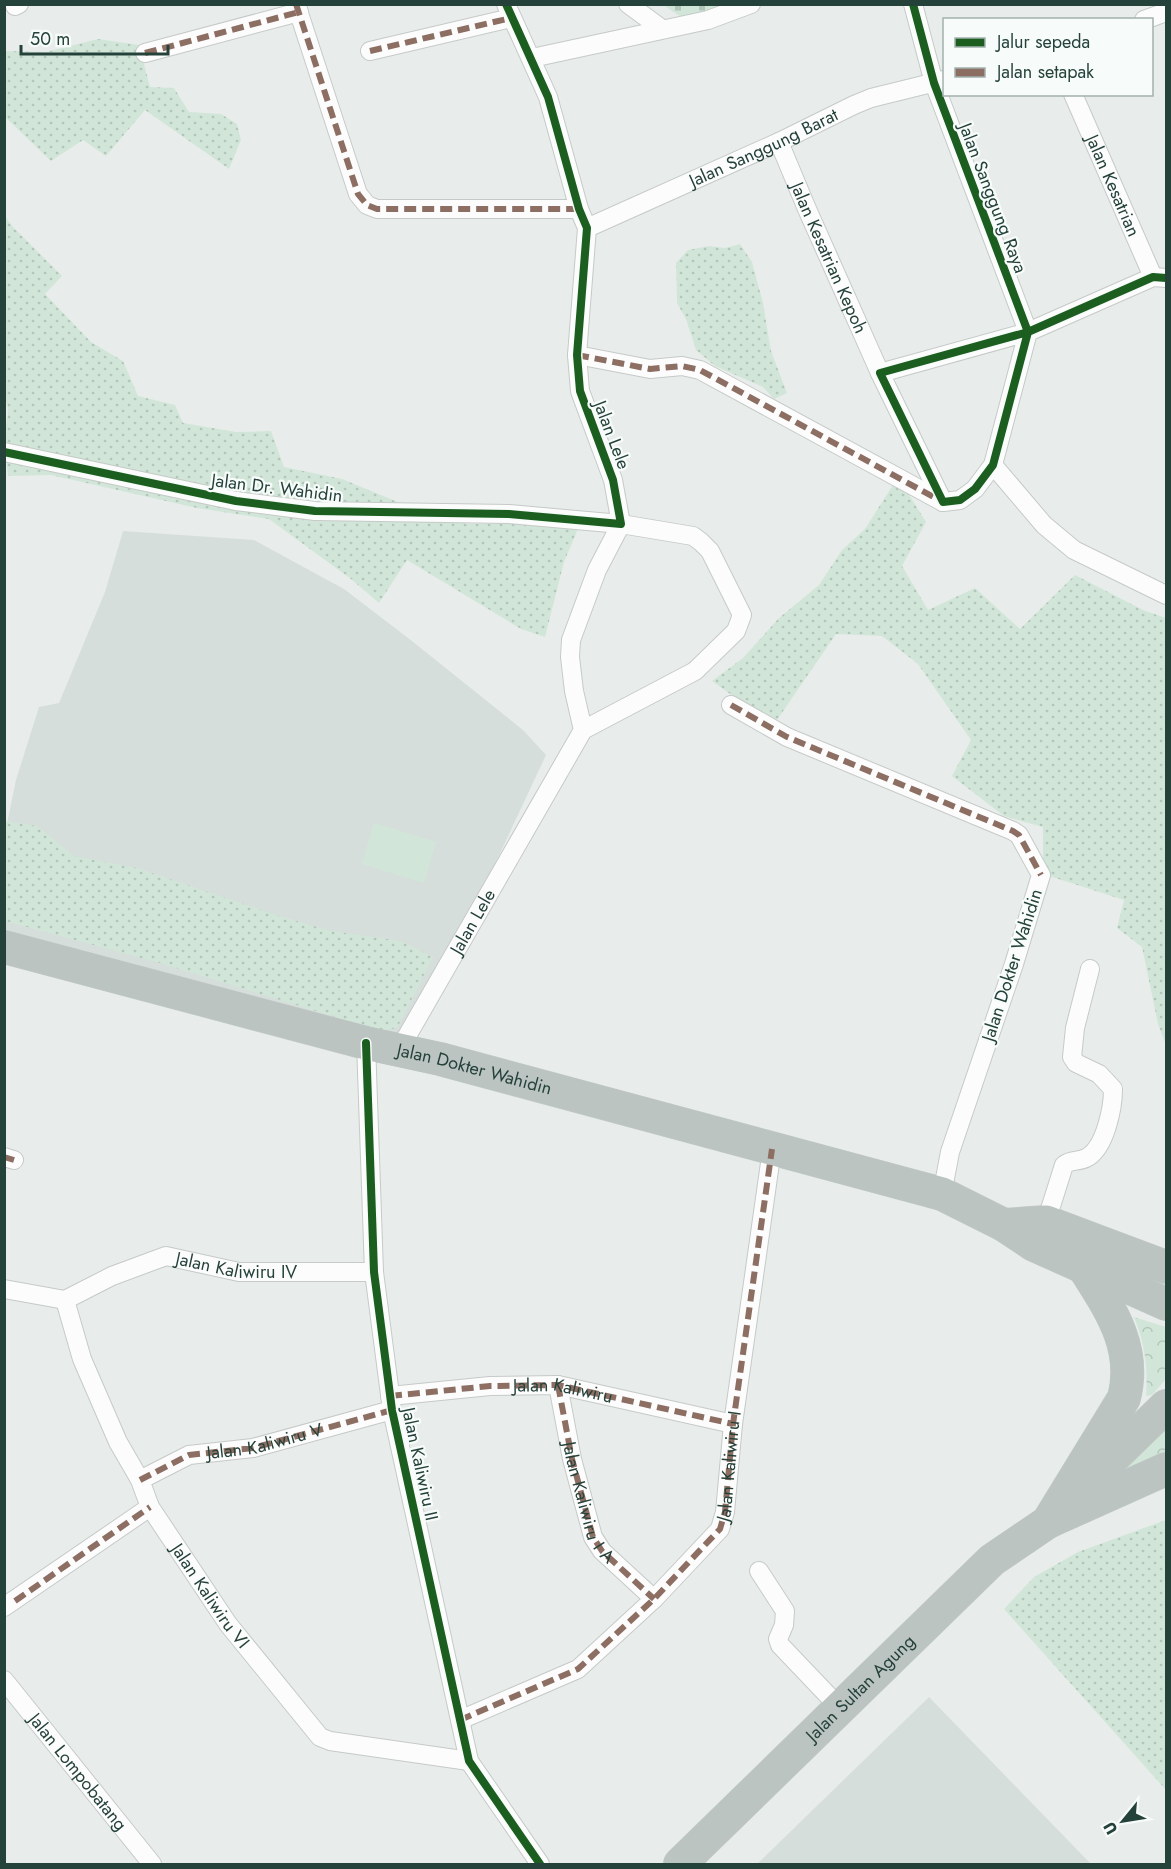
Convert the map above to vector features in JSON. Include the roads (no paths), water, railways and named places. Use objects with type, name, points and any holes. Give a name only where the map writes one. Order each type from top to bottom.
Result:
[{"type":"highway","name":"Jalan Dokter Wahidin","points":[[4,947],[366,1043],[440,1059],[942,1194],[1004,1225],[1034,1245],[1167,1304]]},
{"type":"highway","points":[[1004,1225],[1046,1222],[1167,1267]]},
{"type":"highway","points":[[1048,1522],[1124,1398],[1128,1380],[1124,1345],[1118,1324],[1084,1268]]},
{"type":"highway","name":"Jalan Sultan Agung","points":[[680,1864],[992,1560],[1048,1522],[1167,1406]]},
{"type":"highway","name":"Jalan Sultan Agung","points":[[1048,1522],[1167,1469]]},
{"type":"street","points":[[628,4],[662,29]]},
{"type":"street","points":[[532,58],[708,20],[751,4]]},
{"type":"street","name":"Jalan Sanggung Raya","points":[[913,4],[939,82]]},
{"type":"street","points":[[145,53],[298,8],[358,194],[367,205],[377,209],[579,209]]},
{"type":"street","points":[[370,51],[508,11],[532,58],[548,97],[579,209],[587,228]]},
{"type":"street","name":"Jalan Sanggung Barat","points":[[587,228],[872,98],[939,82]]},
{"type":"street","name":"Jalan Sanggung Raya","points":[[944,96],[1028,332]]},
{"type":"street","name":"Jalan Kesatrian","points":[[1074,96],[1160,278]]},
{"type":"street","name":"Jalan Kesatrian Kepoh","points":[[779,142],[880,373],[944,502]]},
{"type":"street","name":"Jalan Lele","points":[[587,228],[577,355],[580,391],[613,480],[621,524]]},
{"type":"street","points":[[880,373],[1028,332],[1160,278]]},
{"type":"street","points":[[577,355],[650,369],[682,366],[700,370],[944,502],[960,500],[968,495],[993,465],[1028,332]]},
{"type":"street","name":"Jalan Dr. Wahidin","points":[[4,452],[236,501],[315,511],[509,514],[621,524]]},
{"type":"street","points":[[993,465],[1044,525],[1074,550],[1167,595]]},
{"type":"street","points":[[621,524],[693,537],[710,551],[742,615],[736,631],[695,671],[583,730],[574,691],[571,640],[597,570],[621,524]]},
{"type":"street","name":"Jalan Dokter Wahidin","points":[[731,705],[787,737],[1013,831],[1019,835],[1041,875],[1014,964],[950,1152],[942,1194]]},
{"type":"street","name":"Jalan Lele","points":[[399,1050],[583,730]]},
{"type":"street","points":[[1046,1222],[1064,1165],[1068,1161],[1088,1158],[1095,1152],[1101,1142],[1113,1105],[1113,1089],[1099,1074],[1076,1062],[1072,1057],[1074,1036],[1090,969]]},
{"type":"street","name":"Jalan Kaliwiru II","points":[[366,1043],[374,1272],[391,1403],[469,1761],[540,1864]]},
{"type":"street","name":"Jalan Kaliwiru I","points":[[460,1720],[578,1670],[654,1599],[720,1529],[723,1522],[733,1424],[772,1149]]},
{"type":"street","name":"Jalan Kaliwiru IV","points":[[65,1300],[112,1276],[166,1257],[240,1272],[374,1272]]},
{"type":"street","points":[[4,1289],[65,1300]]},
{"type":"street","name":"Jalan Kaliwiru VI","points":[[65,1300],[82,1359],[118,1442],[140,1480],[150,1507],[228,1624],[320,1737],[330,1741],[469,1761]]},
{"type":"street","name":"Jalan Kaliwiru","points":[[391,1403],[490,1386],[558,1385],[733,1424]]},
{"type":"street","name":"Jalan Kaliwiru I A","points":[[558,1385],[572,1459],[593,1538],[602,1551],[654,1599]]},
{"type":"street","name":"Jalan Kaliwiru V","points":[[140,1480],[189,1455],[253,1448],[391,1403]]},
{"type":"street","points":[[4,1607],[150,1507]]},
{"type":"street","points":[[759,1571],[785,1611],[784,1625],[778,1638],[780,1645],[841,1709]]},
{"type":"street","name":"Jalan Lompobatang","points":[[4,1680],[152,1864]]}]
